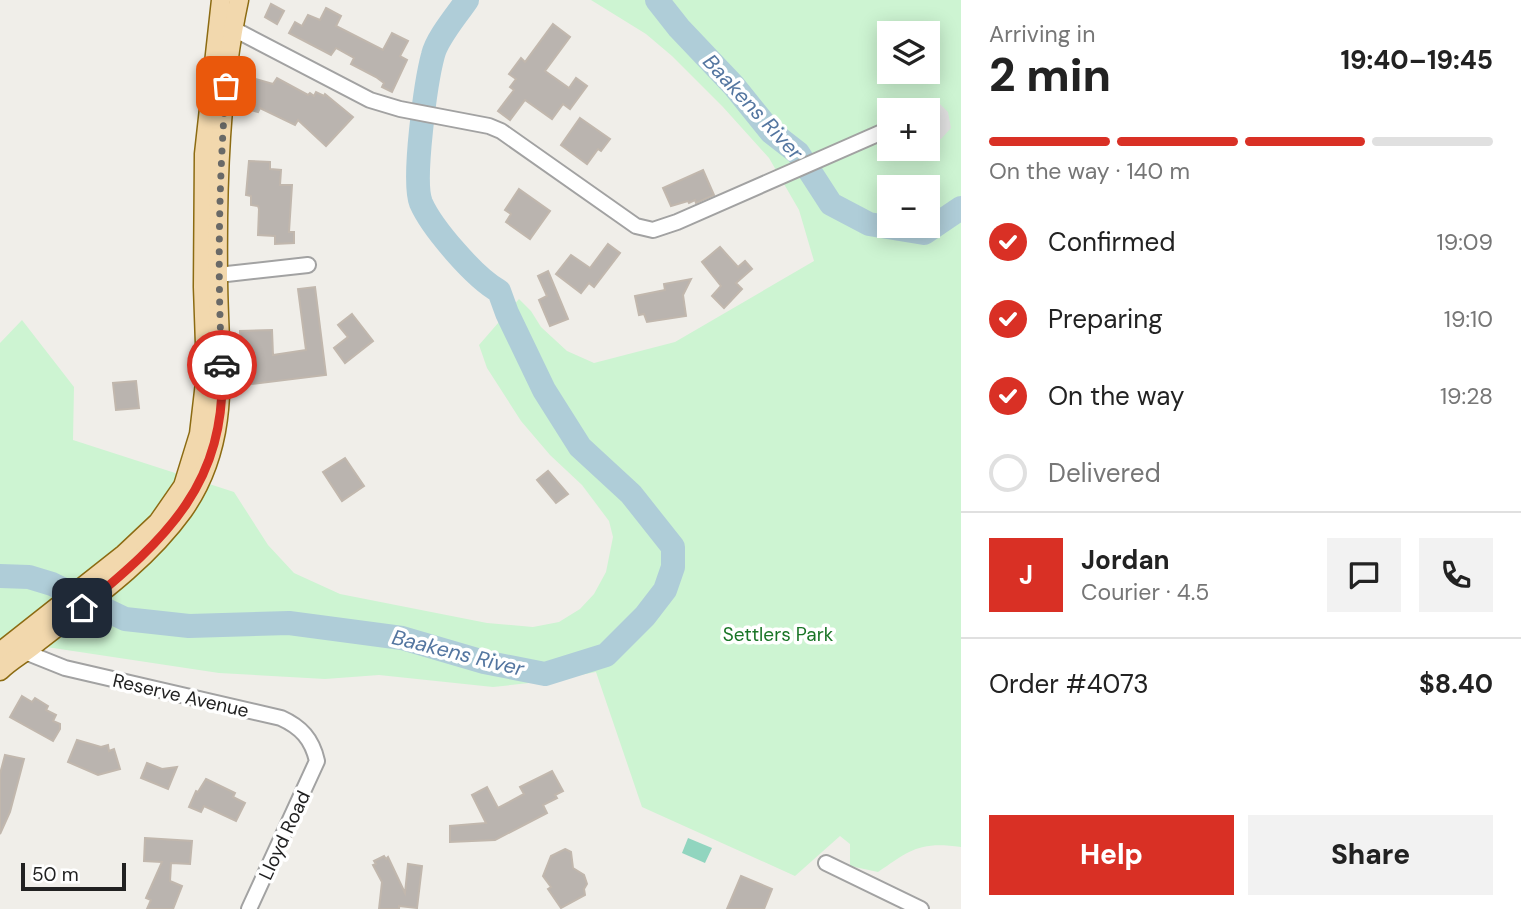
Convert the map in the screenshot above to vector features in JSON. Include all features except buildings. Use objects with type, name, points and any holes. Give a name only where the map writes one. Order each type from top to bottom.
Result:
[{"type":"main road","points":[[0,671],[202,479],[215,441],[222,385],[218,275],[225,25],[221,0]]},
{"type":"main road","points":[[188,491],[199,434],[206,374],[203,163],[209,88],[225,25],[239,0]]},
{"type":"main road","points":[[0,652],[25,646]]},
{"type":"street","points":[[225,25],[353,92],[400,109],[489,126],[501,131],[644,229],[653,230],[669,225],[877,134]]},
{"type":"street","points":[[218,275],[307,265]]},
{"type":"street","name":"Reserve Avenue","points":[[25,646],[65,668],[281,718],[298,727],[308,737],[315,749],[317,761]]},
{"type":"street","name":"Lloyd Road","points":[[249,909],[317,761]]},
{"type":"street","points":[[826,863],[922,909]]},
{"type":"green space","name":"Settlers Park","points":[[591,0],[961,0],[961,847],[925,846],[908,853],[878,872],[850,866],[850,844],[840,836],[795,876],[642,807],[596,672],[493,687],[379,675],[325,679],[219,673],[0,640],[0,343],[22,320],[74,387],[73,440],[234,492],[268,545],[294,573],[340,594],[487,623],[533,627],[559,622],[580,609],[594,594],[606,572],[613,537],[609,521],[582,485],[550,455],[521,421],[487,368],[479,345],[519,299],[541,327],[567,351],[594,363],[675,342],[814,261],[799,210],[769,158],[672,56],[646,34]]},
{"type":"green space","points":[[688,838],[712,848],[705,863],[682,853]]},
{"type":"shaded area","points":[[940,104],[948,112],[951,128],[941,139]]},
{"type":"waterway","name":"Baakens River","points":[[0,576],[29,577],[52,584],[125,619],[189,626],[289,623],[402,638],[484,662],[545,674],[606,655],[645,616],[665,590],[673,567],[673,547],[631,494],[580,447],[544,390],[499,291],[489,285],[455,252],[421,203],[419,153],[433,55],[443,34],[467,0]]},
{"type":"waterway","name":"Baakens River","points":[[657,0],[771,132],[798,153],[831,204],[869,224],[924,233],[961,208]]},
{"type":"way so far","points":[[222,365],[218,252],[220,163],[226,86]]},
{"type":"route","points":[[82,608],[153,547],[193,495],[202,479],[215,441],[220,410],[222,365]]}]
